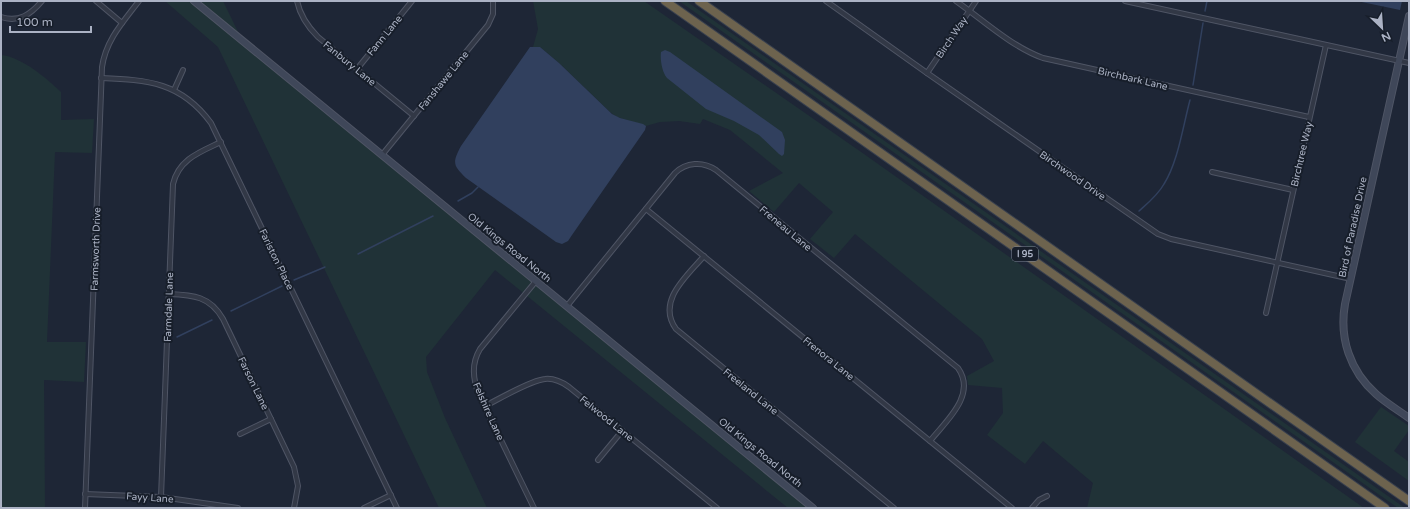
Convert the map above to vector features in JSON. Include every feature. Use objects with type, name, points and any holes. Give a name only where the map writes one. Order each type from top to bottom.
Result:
[{"type":"highway","name":"I 95","points":[[665,1],[1385,508]]},
{"type":"highway","name":"I 95","points":[[699,1],[1409,501]]},
{"type":"street","points":[[1,17],[11,20],[23,18],[34,10],[42,1]]},
{"type":"street","points":[[96,1],[122,22]]},
{"type":"street","name":"Farmsworth Drive","points":[[85,508],[101,78],[106,51],[114,34],[140,1]]},
{"type":"street","name":"Old Kings Road North","points":[[194,1],[813,508]]},
{"type":"street","name":"Fanbury Lane","points":[[297,1],[301,14],[312,31],[414,116]]},
{"type":"street","name":"Fann Lane","points":[[357,69],[412,1]]},
{"type":"street","name":"Fanshawe Lane","points":[[382,155],[488,25],[493,14],[493,1]]},
{"type":"street","name":"Birchwood Drive","points":[[826,1],[1158,234],[1171,239],[1351,279]]},
{"type":"street","name":"Birchbark Lane","points":[[956,1],[1018,46],[1043,58],[1309,117]]},
{"type":"street","name":"Birch Way","points":[[927,73],[976,1]]},
{"type":"street","points":[[1125,1],[1409,63]]},
{"type":"street","name":"Bird of Paradise Drive","points":[[1409,18],[1344,310],[1343,328],[1350,360],[1359,376],[1372,391],[1409,418]]},
{"type":"street","name":"Birchtree Way","points":[[1266,313],[1326,45]]},
{"type":"street","points":[[174,90],[183,70]]},
{"type":"street","name":"Fariston Place","points":[[101,78],[145,81],[174,90],[202,112],[214,127],[397,508]]},
{"type":"street","name":"Farmdale Lane","points":[[161,497],[172,194],[175,177],[181,166],[189,159],[221,142]]},
{"type":"street","name":"Freneau Lane","points":[[567,306],[672,177],[681,168],[689,165],[700,164],[710,166],[958,368],[964,383],[962,400],[930,441]]},
{"type":"street","points":[[1212,172],[1293,190]]},
{"type":"street","name":"Frenora Lane","points":[[646,209],[1012,508]]},
{"type":"street","name":"Freeland Lane","points":[[704,256],[670,299],[669,316],[676,329],[894,508]]},
{"type":"street","name":"Felshire Lane","points":[[534,508],[474,381],[474,370],[477,356],[482,346],[536,281]]},
{"type":"street","name":"Farson Lane","points":[[169,294],[200,298],[208,302],[218,311],[296,471],[298,486],[294,508]]},
{"type":"street","name":"Felwood Lane","points":[[485,406],[543,379],[553,380],[569,387],[717,508]]},
{"type":"street","points":[[240,434],[271,419]]},
{"type":"street","points":[[598,460],[622,431]]},
{"type":"street","name":"Fayy Lane","points":[[85,494],[161,497],[238,508]]},
{"type":"street","points":[[364,508],[390,495]]},
{"type":"street","points":[[1032,508],[1039,500],[1047,496]]},
{"type":"shaded area","points":[[165,1],[189,1],[809,508],[788,508],[495,270],[426,357],[427,372],[445,418],[487,508],[439,508],[218,47]]},
{"type":"shaded area","points":[[198,1],[223,1],[239,34]]},
{"type":"shaded area","points":[[533,1],[644,1],[864,154],[1364,508],[1087,508],[1093,483],[1043,441],[1025,464],[987,435],[1003,413],[1002,388],[968,385],[967,376],[994,361],[982,339],[855,234],[834,258],[810,239],[833,212],[799,183],[774,212],[749,191],[783,173],[730,130],[703,119],[700,124],[679,121],[660,122],[646,126],[617,117],[610,112],[559,63],[540,47],[533,47],[538,29]]},
{"type":"shaded area","points":[[679,1],[686,1],[1405,508],[1398,508]]},
{"type":"shaded area","points":[[1,55],[25,64],[61,92],[61,120],[94,119],[92,153],[55,152],[47,342],[86,342],[84,382],[44,380],[45,508],[1,508]]},
{"type":"shaded area","points":[[1381,407],[1409,426],[1409,430],[1394,451],[1409,462],[1409,481],[1355,442]]},
{"type":"water","points":[[1357,1],[1402,1],[1400,10]]},
{"type":"water","points":[[530,47],[540,47],[559,63],[612,114],[646,126],[645,130],[568,241],[562,244],[556,242],[466,178],[458,170],[455,164],[456,156],[461,146]]},
{"type":"water","points":[[665,50],[670,52],[782,132],[785,140],[784,154],[782,156],[779,154],[759,135],[734,121],[706,109],[667,78],[661,59],[661,52]]},
{"type":"waterway","points":[[1205,11],[1207,1]]},
{"type":"waterway","points":[[1193,85],[1203,23]]},
{"type":"waterway","points":[[1139,211],[1159,192],[1169,175],[1177,155],[1190,100]]},
{"type":"waterway","points":[[458,201],[472,193],[478,187]]},
{"type":"waterway","points":[[358,254],[433,216]]},
{"type":"waterway","points":[[294,280],[325,267]]},
{"type":"waterway","points":[[231,311],[282,286]]},
{"type":"waterway","points":[[177,337],[212,320]]}]
